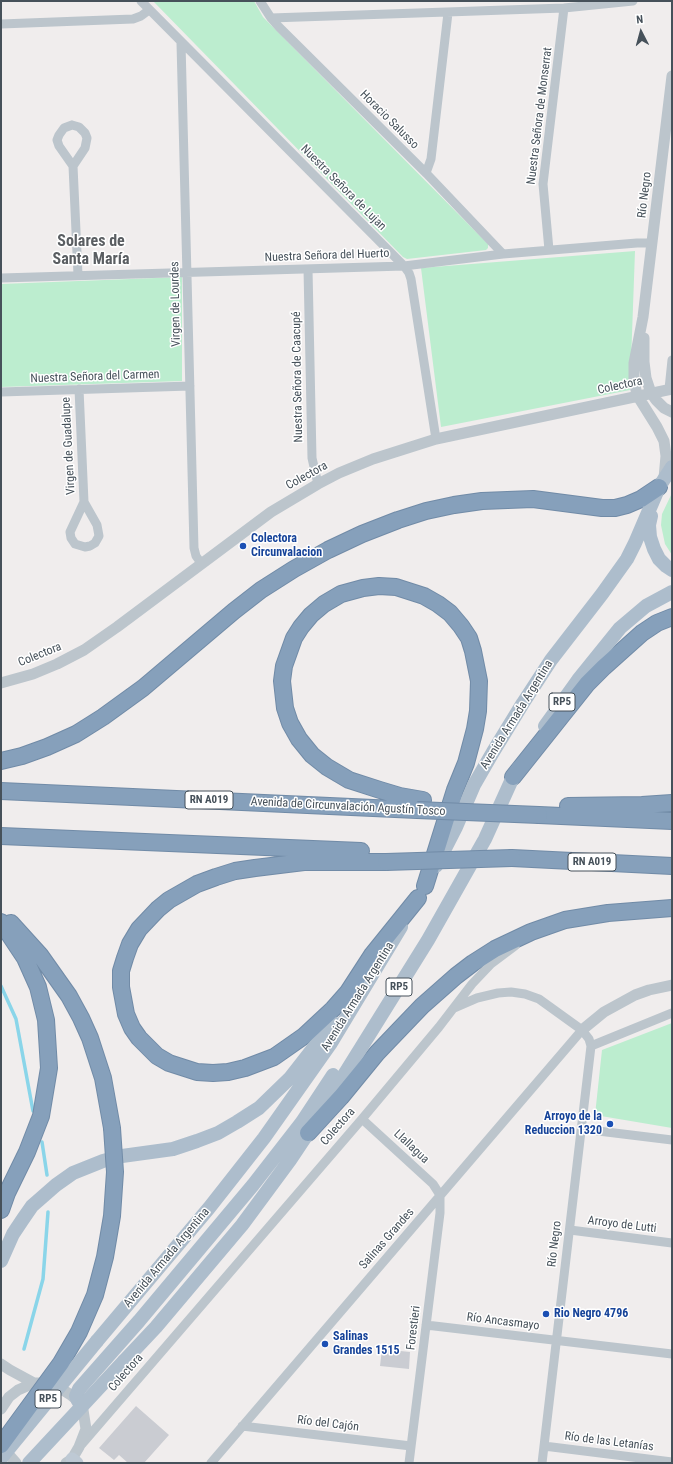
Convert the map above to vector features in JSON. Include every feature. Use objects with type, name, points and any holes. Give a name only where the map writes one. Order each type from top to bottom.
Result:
[{"type":"highway","points":[[1,761],[22,756],[47,747],[76,734],[103,717],[143,688],[261,590],[321,554],[362,534],[426,511],[482,501],[533,499],[602,508],[615,508],[641,499],[662,482]]},
{"type":"highway","points":[[389,858],[277,864],[242,870],[197,884],[169,900],[139,929],[130,944],[121,971],[122,1001],[132,1028],[139,1038],[157,1056],[170,1063],[197,1072],[228,1072],[245,1068],[274,1056],[304,1036],[333,1009],[348,992],[372,955],[421,892],[455,790],[466,762],[475,729],[478,711],[479,681],[477,664],[469,638],[461,626],[450,613],[424,596],[396,587],[379,586],[363,588],[341,594],[324,604],[311,615],[294,638],[284,666],[282,680],[285,708],[290,723],[298,739],[312,755],[327,767],[349,780],[400,796],[420,805]]},
{"type":"highway","points":[[513,777],[586,684],[622,649],[642,633],[657,623],[672,617]]},
{"type":"highway","name":"Avenida de Circunvalación Agustín Tosco","points":[[1,791],[420,805],[477,812],[541,810],[672,821]]},
{"type":"highway","points":[[541,810],[672,803]]},
{"type":"highway","name":"RN A019","points":[[1,836],[389,858],[512,858],[672,866]]},
{"type":"highway","points":[[308,1133],[341,1097],[377,1053],[438,992],[473,963],[495,949],[548,925],[565,920],[608,913],[672,908]]},
{"type":"highway","points":[[1,913],[22,933],[40,955],[69,996],[90,1038],[103,1078],[112,1128],[115,1172],[112,1216],[105,1257],[95,1295],[79,1332],[67,1354],[46,1385],[1,1445]]},
{"type":"highway","points":[[1,922],[25,958],[38,987],[46,1020],[49,1062],[48,1084],[41,1116],[27,1152],[7,1193],[1,1210]]},
{"type":"main road","points":[[662,482],[649,525],[650,537],[659,559],[672,570]]},
{"type":"main road","name":"Avenida Armada Argentina","points":[[1,1458],[209,1208],[264,1138],[330,1043],[369,981],[421,892],[456,827],[474,785],[523,703],[551,660],[627,559],[638,538],[662,482]]},
{"type":"main road","name":"RP5","points":[[29,1463],[156,1327],[237,1230],[278,1177],[308,1133],[428,940],[485,839],[513,777],[561,703],[582,674],[620,628],[646,606],[672,592]]},
{"type":"main road","points":[[78,1401],[76,1396],[79,1389],[150,1309],[253,1185],[302,1122],[393,982],[448,888],[485,839]]},
{"type":"main road","points":[[1,1260],[13,1234],[32,1206],[56,1185],[73,1174],[103,1161],[122,1156],[173,1149],[197,1141],[218,1133],[259,1108],[290,1078],[336,1019],[369,981]]},
{"type":"street","name":"Nuestra Señora de Lujan","points":[[140,1],[404,266],[411,279],[436,439]]},
{"type":"street","name":"Horacio Salusso","points":[[260,1],[271,18],[426,173],[503,254]]},
{"type":"street","points":[[271,18],[448,12],[512,5],[564,8],[633,1]]},
{"type":"street","name":"Nuestra Señora de Monserrat","points":[[549,250],[543,184],[564,8]]},
{"type":"street","points":[[1,24],[133,20],[149,10]]},
{"type":"street","points":[[426,173],[431,159],[448,12]]},
{"type":"street","name":"Virgen de Lourdes","points":[[181,43],[194,548],[196,556],[201,563]]},
{"type":"street","name":"Río Negro","points":[[637,395],[634,380],[634,363],[643,317],[672,76]]},
{"type":"street","points":[[73,166],[78,275]]},
{"type":"street","name":"Nuestra Señora del Huerto","points":[[1,278],[187,271],[404,266],[503,254],[652,243]]},
{"type":"street","name":"Nuestra Señora de Caacupé","points":[[308,269],[312,458],[318,484]]},
{"type":"street","name":"Río Negro","points":[[643,317],[644,362],[646,378],[651,392]]},
{"type":"street","points":[[670,389],[672,360]]},
{"type":"street","name":"Nuestra Señora del Carmen","points":[[1,392],[190,386]]},
{"type":"street","name":"Virgen de Guadalupe","points":[[79,389],[84,502]]},
{"type":"street","name":"Colectora","points":[[1,683],[33,674],[84,650],[271,512],[318,484],[373,459],[436,439],[670,389]]},
{"type":"street","points":[[651,392],[664,408],[672,412]]},
{"type":"street","points":[[637,395],[664,441],[666,456],[662,482]]},
{"type":"street","name":"Colectora","points":[[79,1447],[362,1119],[439,1027],[452,1008],[472,984],[491,964],[513,947],[548,925]]},
{"type":"street","points":[[582,1030],[604,1012],[635,995],[672,985]]},
{"type":"street","points":[[452,1008],[477,998],[498,993],[511,992],[525,994],[539,1000],[582,1030],[592,1046],[672,1013]]},
{"type":"street","name":"Salinas Grandes","points":[[211,1463],[582,1030]]},
{"type":"street","name":"Río Negro","points":[[542,1463],[592,1046]]},
{"type":"street","name":"Llallagua","points":[[362,1119],[433,1184],[440,1195]]},
{"type":"street","points":[[582,1129],[672,1140]]},
{"type":"street","name":"Forestieri","points":[[409,1463],[440,1213],[440,1195]]},
{"type":"street","name":"Arroyo de Lutti","points":[[570,1230],[672,1243]]},
{"type":"street","name":"Río Ancasmayo","points":[[426,1325],[672,1354]]},
{"type":"street","points":[[1,1364],[34,1383]]},
{"type":"street","points":[[1,1409],[9,1397],[18,1390],[34,1383],[42,1383],[63,1390],[78,1401],[82,1410],[86,1429],[71,1462]]},
{"type":"street","name":"Río del Cajón","points":[[242,1426],[411,1446]]},
{"type":"street","points":[[1,1445],[16,1463]]},
{"type":"street","name":"Río de las Letanías","points":[[544,1446],[672,1462]]},
{"type":"green space","points":[[153,1],[254,1],[263,17],[488,244],[488,248],[486,250],[407,259],[403,257]]},
{"type":"green space","points":[[635,251],[630,390],[441,427],[421,268]]},
{"type":"green space","points":[[182,277],[182,381],[1,387],[1,284]]},
{"type":"green space","points":[[672,493],[672,555],[665,544],[661,525],[662,514]]},
{"type":"green space","points":[[672,1023],[672,1128],[595,1115],[602,1050]]},
{"type":"building","points":[[382,1349],[410,1352],[409,1369],[380,1366]]},
{"type":"building","points":[[136,1406],[169,1435],[144,1463],[128,1463],[119,1455],[114,1460],[99,1448]]},
{"type":"waterway","points":[[1,986],[16,1019],[33,1111]]},
{"type":"waterway","points":[[42,1142],[47,1175]]},
{"type":"waterway","points":[[24,1349],[43,1279],[48,1212]]},
{"type":"place","name":"Colectora Circunvalacion","points":[[243,546]]},
{"type":"place","name":"Arroyo de la Reduccion 1320","points":[[610,1124]]},
{"type":"place","name":"Rio Negro 4796","points":[[546,1314]]},
{"type":"place","name":"Salinas Grandes 1515","points":[[325,1344]]},
{"type":"district","name":"Solares de Santa María","points":[[91,251]]}]
